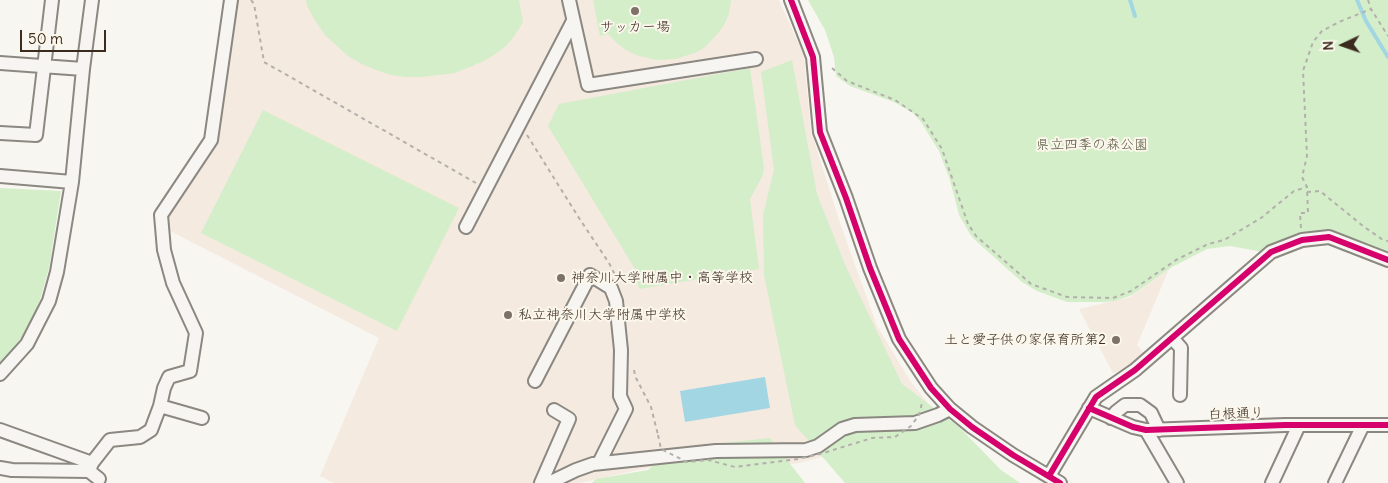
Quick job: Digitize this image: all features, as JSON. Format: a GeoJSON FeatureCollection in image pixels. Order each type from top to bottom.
{"type":"FeatureCollection","features":[{"type":"Feature","properties":{"kind":"street"},"geometry":{"type":"LineString","coordinates":[[0,133],[36,135],[52,0]]}},
{"type":"Feature","properties":{"kind":"street"},"geometry":{"type":"LineString","coordinates":[[0,374],[27,344],[39,324],[49,301],[57,272],[72,182],[92,0]]}},
{"type":"Feature","properties":{"kind":"street"},"geometry":{"type":"LineString","coordinates":[[94,471],[110,440],[140,436],[150,430],[169,377],[190,371],[196,333],[173,283],[164,250],[162,215],[211,140],[231,0]]}},
{"type":"Feature","properties":{"kind":"street"},"geometry":{"type":"LineString","coordinates":[[569,0],[588,85],[756,59]]}},
{"type":"Feature","properties":{"kind":"street"},"geometry":{"type":"LineString","coordinates":[[791,0],[813,57],[820,132],[846,198],[870,268],[899,339],[931,388],[950,409],[1013,456],[1060,483]]}},
{"type":"Feature","properties":{"kind":"street"},"geometry":{"type":"LineString","coordinates":[[466,227],[573,21]]}},
{"type":"Feature","properties":{"kind":"street"},"geometry":{"type":"LineString","coordinates":[[0,63],[83,69]]}},
{"type":"Feature","properties":{"kind":"street"},"geometry":{"type":"LineString","coordinates":[[0,176],[72,182]]}},
{"type":"Feature","properties":{"kind":"street"},"geometry":{"type":"LineString","coordinates":[[1049,476],[1096,397],[1135,370],[1271,252],[1302,240],[1329,238],[1388,260]]}},
{"type":"Feature","properties":{"kind":"street"},"geometry":{"type":"LineString","coordinates":[[535,381],[590,275],[611,288],[616,301],[621,350],[620,396],[626,409],[599,463]]}},
{"type":"Feature","properties":{"kind":"street"},"geometry":{"type":"LineString","coordinates":[[1172,338],[1181,348],[1180,395]]}},
{"type":"Feature","properties":{"kind":"street"},"geometry":{"type":"LineString","coordinates":[[1112,418],[1125,405],[1140,405],[1151,413],[1159,430]]}},
{"type":"Feature","properties":{"kind":"street"},"geometry":{"type":"LineString","coordinates":[[160,406],[202,418]]}},
{"type":"Feature","properties":{"kind":"street","name":"白根通り"},"geometry":{"type":"LineString","coordinates":[[1089,408],[1133,427],[1146,430],[1299,425],[1388,425]]}},
{"type":"Feature","properties":{"kind":"street"},"geometry":{"type":"LineString","coordinates":[[549,483],[576,470],[599,463],[716,452],[806,450],[818,446],[842,429],[855,425],[915,423],[950,409]]}},
{"type":"Feature","properties":{"kind":"street"},"geometry":{"type":"LineString","coordinates":[[541,483],[569,419],[554,410]]}},
{"type":"Feature","properties":{"kind":"street"},"geometry":{"type":"LineString","coordinates":[[1272,483],[1299,425]]}},
{"type":"Feature","properties":{"kind":"street"},"geometry":{"type":"LineString","coordinates":[[1335,483],[1363,425]]}},
{"type":"Feature","properties":{"kind":"street"},"geometry":{"type":"LineString","coordinates":[[0,430],[94,471]]}},
{"type":"Feature","properties":{"kind":"street"},"geometry":{"type":"LineString","coordinates":[[1146,430],[1178,483]]}},
{"type":"Feature","properties":{"kind":"street"},"geometry":{"type":"LineString","coordinates":[[0,468],[12,470],[94,471]]}},
{"type":"Feature","properties":{"kind":"path"},"geometry":{"type":"LineString","coordinates":[[250,0],[254,4],[264,62],[486,189]]}},
{"type":"Feature","properties":{"kind":"path"},"geometry":{"type":"LineString","coordinates":[[1368,0],[1371,10],[1388,36]]}},
{"type":"Feature","properties":{"kind":"path"},"geometry":{"type":"LineString","coordinates":[[1302,240],[1300,213],[1308,213],[1307,187],[1302,177],[1307,156],[1303,71],[1313,42],[1322,31],[1339,22],[1371,10]]}},
{"type":"Feature","properties":{"kind":"path"},"geometry":{"type":"LineString","coordinates":[[832,68],[847,81],[895,100],[923,119],[942,149],[968,224],[976,236],[1031,284],[1067,297],[1113,298],[1131,291],[1176,260],[1208,244],[1224,240],[1261,218],[1294,191],[1307,187]]}},
{"type":"Feature","properties":{"kind":"path"},"geometry":{"type":"LineString","coordinates":[[1307,192],[1320,191],[1363,226],[1383,240],[1388,241]]}},
{"type":"Feature","properties":{"kind":"path"},"geometry":{"type":"LineString","coordinates":[[658,435],[661,449],[687,462],[708,460],[735,467],[798,459],[872,438],[895,437],[911,426],[919,415],[922,402]]}},
{"type":"Feature","properties":{"kind":"shaded area","name":"神奈川大学附属中・高等学校"},"geometry":{"type":"Polygon","coordinates":[[[237,0],[779,0],[804,56],[811,131],[841,226],[877,326],[911,382],[950,430],[799,463],[735,470],[705,465],[647,468],[580,483],[334,483],[320,476],[379,338],[170,231],[167,217],[217,140],[237,0]]]}},
{"type":"Feature","properties":{"kind":"shaded area"},"geometry":{"type":"Polygon","coordinates":[[[1169,269],[1137,345],[1146,356],[1113,373],[1079,309],[1130,297],[1169,269]]]}},
{"type":"Feature","properties":{"kind":"green space"},"geometry":{"type":"Polygon","coordinates":[[[306,0],[519,0],[523,22],[506,46],[482,62],[455,73],[406,77],[376,70],[348,56],[325,35],[307,6],[306,0]]]}},
{"type":"Feature","properties":{"kind":"green space"},"geometry":{"type":"Polygon","coordinates":[[[593,0],[731,0],[729,14],[724,25],[705,47],[697,52],[676,59],[656,60],[636,55],[626,50],[608,34],[600,36],[593,0]]]}},
{"type":"Feature","properties":{"kind":"green space","name":"県立四季の森公園"},"geometry":{"type":"Polygon","coordinates":[[[808,0],[1388,0],[1388,254],[1331,233],[1270,245],[1263,252],[1230,246],[1207,249],[1172,267],[1132,295],[1115,301],[1067,302],[1037,291],[1022,282],[970,234],[959,215],[950,180],[939,151],[921,122],[913,113],[894,102],[850,86],[836,76],[834,57],[825,30],[808,0]]]}},
{"type":"Feature","properties":{"kind":"green space"},"geometry":{"type":"Polygon","coordinates":[[[792,60],[817,194],[846,267],[902,384],[959,427],[1001,470],[1020,483],[845,483],[795,425],[764,275],[763,215],[774,170],[761,72],[792,60]]]}},
{"type":"Feature","properties":{"kind":"green space"},"geometry":{"type":"Polygon","coordinates":[[[750,68],[764,168],[762,177],[750,199],[759,269],[639,289],[635,269],[548,126],[559,104],[750,68]]]}},
{"type":"Feature","properties":{"kind":"green space"},"geometry":{"type":"Polygon","coordinates":[[[263,110],[459,208],[397,331],[201,233],[263,110]]]}},
{"type":"Feature","properties":{"kind":"green space"},"geometry":{"type":"Polygon","coordinates":[[[0,188],[61,191],[49,268],[40,300],[28,329],[0,362],[0,188]]]}},
{"type":"Feature","properties":{"kind":"green space"},"geometry":{"type":"Polygon","coordinates":[[[770,438],[805,483],[592,483],[596,479],[648,470],[675,448],[770,438]]]}},
{"type":"Feature","properties":{"kind":"water"},"geometry":{"type":"Polygon","coordinates":[[[765,377],[770,408],[685,422],[680,391],[765,377]]]}},
{"type":"Feature","properties":{"kind":"waterway"},"geometry":{"type":"LineString","coordinates":[[1130,0],[1135,16]]}},
{"type":"Feature","properties":{"kind":"waterway"},"geometry":{"type":"LineString","coordinates":[[1357,0],[1366,21],[1388,57]]}},
{"type":"Feature","properties":{"kind":"cycle path"},"geometry":{"type":"LineString","coordinates":[[791,0],[813,57],[820,132],[846,198],[870,268],[899,339],[931,388],[950,409],[972,427],[1013,455],[1060,483]]}},
{"type":"Feature","properties":{"kind":"cycle path"},"geometry":{"type":"LineString","coordinates":[[1049,476],[1096,397],[1135,370],[1271,252],[1302,240],[1329,237],[1388,260]]}},
{"type":"Feature","properties":{"kind":"cycle path"},"geometry":{"type":"LineString","coordinates":[[1089,408],[1133,427],[1146,430],[1285,425],[1388,425]]}},
{"type":"Feature","properties":{"kind":"place","name":"サッカー場"},"geometry":{"type":"Point","coordinates":[635,11]}},
{"type":"Feature","properties":{"kind":"place","name":"神奈川大学附属中・高等学校"},"geometry":{"type":"Point","coordinates":[561,278]}},
{"type":"Feature","properties":{"kind":"place","name":"私立神奈川大学附属中学校"},"geometry":{"type":"Point","coordinates":[508,315]}},
{"type":"Feature","properties":{"kind":"place","name":"土と愛子供の家保育所第2"},"geometry":{"type":"Point","coordinates":[1116,340]}}]}
